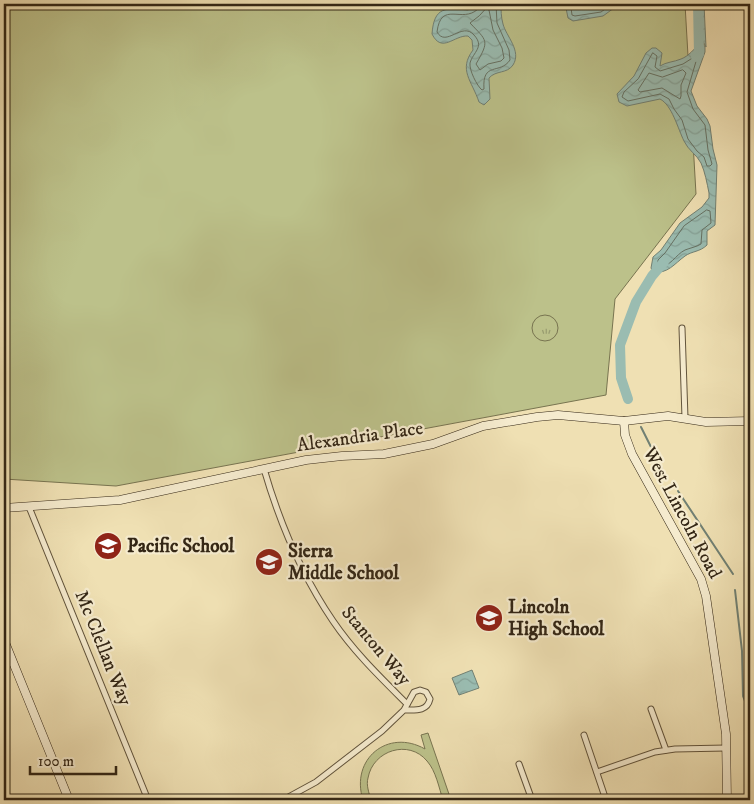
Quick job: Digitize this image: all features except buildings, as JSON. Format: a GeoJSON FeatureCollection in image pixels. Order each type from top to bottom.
{"type":"FeatureCollection","features":[{"type":"Feature","properties":{"kind":"street"},"geometry":{"type":"LineString","coordinates":[[682,328],[685,418]]}},
{"type":"Feature","properties":{"kind":"street","name":"Alexandria Place"},"geometry":{"type":"LineString","coordinates":[[4,508],[120,500],[321,457],[384,454],[433,444],[483,426],[538,417],[558,415],[624,421],[668,416],[706,422],[750,420]]}},
{"type":"Feature","properties":{"kind":"street","name":"West Lincoln Road"},"geometry":{"type":"LineString","coordinates":[[624,421],[625,435],[632,454],[703,585],[712,630],[726,748],[727,800]]}},
{"type":"Feature","properties":{"kind":"street","name":"Stanton Way"},"geometry":{"type":"LineString","coordinates":[[264,469],[287,538],[312,587],[333,621],[352,646],[407,704]]}},
{"type":"Feature","properties":{"kind":"street","name":"Mc Clellan Way"},"geometry":{"type":"LineString","coordinates":[[29,507],[148,800]]}},
{"type":"Feature","properties":{"kind":"street"},"geometry":{"type":"LineString","coordinates":[[4,640],[69,800]]}},
{"type":"Feature","properties":{"kind":"street"},"geometry":{"type":"LineString","coordinates":[[283,800],[316,782],[382,731],[404,710],[414,692],[420,690],[426,692],[430,699],[428,704],[422,709],[404,710]]}},
{"type":"Feature","properties":{"kind":"street"},"geometry":{"type":"LineString","coordinates":[[651,709],[666,750]]}},
{"type":"Feature","properties":{"kind":"street"},"geometry":{"type":"LineString","coordinates":[[584,735],[606,800]]}},
{"type":"Feature","properties":{"kind":"street"},"geometry":{"type":"LineString","coordinates":[[597,772],[655,752],[726,748]]}},
{"type":"Feature","properties":{"kind":"street"},"geometry":{"type":"LineString","coordinates":[[519,764],[532,800]]}},
{"type":"Feature","properties":{"kind":"green space"},"geometry":{"type":"Polygon","coordinates":[[[4,4],[685,4],[696,194],[615,299],[606,395],[116,486],[4,479],[4,4]]]}},
{"type":"Feature","properties":{"kind":"green space"},"geometry":{"type":"Polygon","coordinates":[[[545,315],[554,319],[558,328],[554,337],[545,341],[536,337],[532,328],[536,319],[545,315]]]}},
{"type":"Feature","properties":{"kind":"green space"},"geometry":{"type":"Polygon","coordinates":[[[428,733],[451,800],[443,800],[435,775],[427,761],[420,754],[402,749],[393,751],[377,760],[371,768],[367,781],[371,800],[363,800],[360,785],[362,772],[367,760],[375,751],[386,745],[398,742],[411,743],[425,749],[421,735],[428,733]]]}},
{"type":"Feature","properties":{"kind":"water"},"geometry":{"type":"Polygon","coordinates":[[[476,4],[501,4],[503,24],[516,54],[511,68],[489,78],[490,99],[484,105],[479,102],[466,70],[473,50],[472,40],[468,36],[463,36],[440,43],[432,34],[435,18],[442,11],[447,9],[468,10],[476,4]]]}},
{"type":"Feature","properties":{"kind":"water"},"geometry":{"type":"Polygon","coordinates":[[[557,4],[613,4],[614,8],[603,16],[573,21],[568,18],[566,8],[557,4]]]}},
{"type":"Feature","properties":{"kind":"water"},"geometry":{"type":"Polygon","coordinates":[[[695,4],[704,4],[706,47],[696,28],[695,4]]]}},
{"type":"Feature","properties":{"kind":"water"},"geometry":{"type":"Polygon","coordinates":[[[700,43],[703,43],[705,52],[691,91],[697,106],[710,126],[717,165],[715,225],[707,231],[707,245],[688,254],[667,270],[653,272],[651,268],[653,257],[661,250],[680,223],[702,207],[709,198],[709,193],[701,163],[686,144],[668,106],[660,99],[627,106],[619,102],[617,94],[634,76],[646,53],[652,48],[656,48],[662,53],[660,66],[684,58],[700,43]]]}},
{"type":"Feature","properties":{"kind":"water"},"geometry":{"type":"Polygon","coordinates":[[[472,670],[479,688],[459,695],[452,678],[472,670]]]}},
{"type":"Feature","properties":{"kind":"waterway"},"geometry":{"type":"LineString","coordinates":[[696,57],[699,54],[698,4]]}},
{"type":"Feature","properties":{"kind":"waterway"},"geometry":{"type":"LineString","coordinates":[[628,399],[621,378],[620,345],[636,302],[652,276],[664,262]]}},
{"type":"Feature","properties":{"kind":"waterway"},"geometry":{"type":"LineString","coordinates":[[641,427],[665,475]]}},
{"type":"Feature","properties":{"kind":"waterway"},"geometry":{"type":"LineString","coordinates":[[678,491],[733,574]]}},
{"type":"Feature","properties":{"kind":"waterway"},"geometry":{"type":"LineString","coordinates":[[735,590],[742,651],[743,696],[750,713]]}},
{"type":"Feature","properties":{"kind":"place","name":"Pacific School"},"geometry":{"type":"Point","coordinates":[108,546]}},
{"type":"Feature","properties":{"kind":"place","name":"Sierra Middle School"},"geometry":{"type":"Point","coordinates":[269,562]}},
{"type":"Feature","properties":{"kind":"place","name":"Lincoln High School"},"geometry":{"type":"Point","coordinates":[489,618]}}]}
